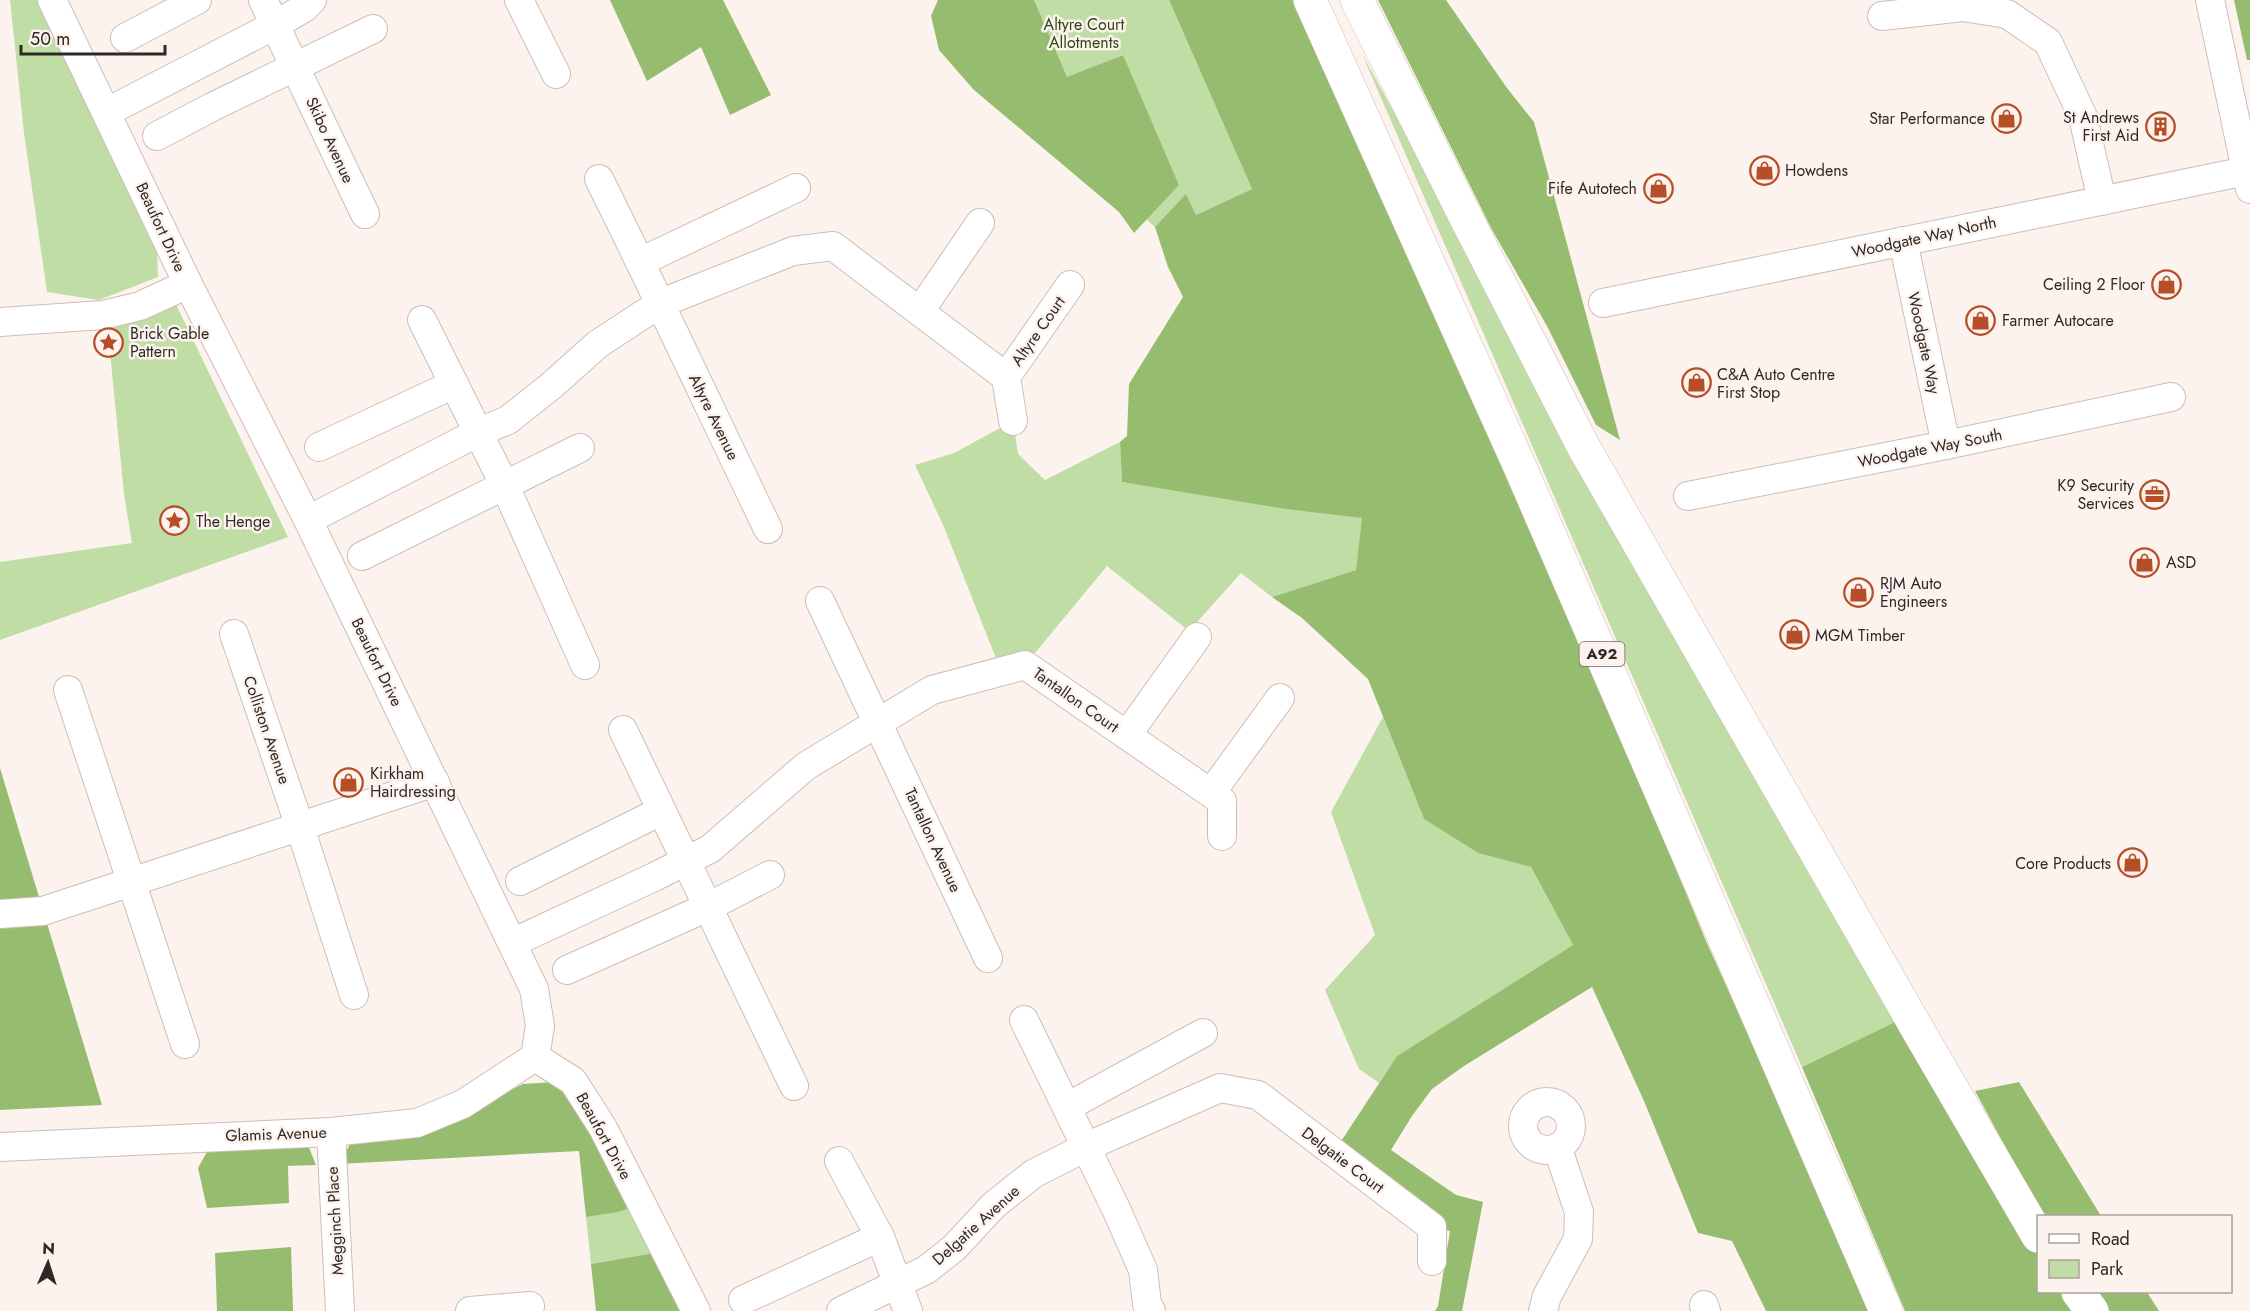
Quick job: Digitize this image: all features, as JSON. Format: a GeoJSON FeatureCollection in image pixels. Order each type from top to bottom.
{"type":"FeatureCollection","features":[{"type":"Feature","properties":{"kind":"highway","name":"A92"},"geometry":{"type":"LineString","coordinates":[[1310,0],[1521,467],[1886,1311]]}},
{"type":"Feature","properties":{"kind":"highway"},"geometry":{"type":"LineString","coordinates":[[1357,0],[1583,446],[2037,1234]]}},
{"type":"Feature","properties":{"kind":"highway"},"geometry":{"type":"LineString","coordinates":[[2079,1293],[2092,1311]]}},
{"type":"Feature","properties":{"kind":"street","name":"Beaufort Drive"},"geometry":{"type":"LineString","coordinates":[[52,0],[188,284],[308,520],[534,989],[540,1026],[535,1057],[573,1081],[603,1128],[696,1311]]}},
{"type":"Feature","properties":{"kind":"street"},"geometry":{"type":"LineString","coordinates":[[125,38],[197,0]]}},
{"type":"Feature","properties":{"kind":"street"},"geometry":{"type":"LineString","coordinates":[[107,112],[269,12],[303,8],[312,0]]}},
{"type":"Feature","properties":{"kind":"street"},"geometry":{"type":"LineString","coordinates":[[519,0],[556,74]]}},
{"type":"Feature","properties":{"kind":"street"},"geometry":{"type":"LineString","coordinates":[[2210,0],[2248,180]]}},
{"type":"Feature","properties":{"kind":"street"},"geometry":{"type":"LineString","coordinates":[[1882,16],[1963,7],[2007,14],[2048,42],[2083,117],[2102,201]]}},
{"type":"Feature","properties":{"kind":"street","name":"Skibo Avenue"},"geometry":{"type":"LineString","coordinates":[[269,12],[365,213]]}},
{"type":"Feature","properties":{"kind":"street"},"geometry":{"type":"LineString","coordinates":[[157,136],[372,29]]}},
{"type":"Feature","properties":{"kind":"street","name":"Altyre Avenue"},"geometry":{"type":"LineString","coordinates":[[599,179],[768,530]]}},
{"type":"Feature","properties":{"kind":"street","name":"Woodgate Way North"},"geometry":{"type":"LineString","coordinates":[[1603,303],[2102,201],[2248,180]]}},
{"type":"Feature","properties":{"kind":"street"},"geometry":{"type":"LineString","coordinates":[[640,262],[796,188]]}},
{"type":"Feature","properties":{"kind":"street"},"geometry":{"type":"LineString","coordinates":[[920,311],[980,223]]}},
{"type":"Feature","properties":{"kind":"street","name":"Woodgate Way"},"geometry":{"type":"LineString","coordinates":[[1903,241],[1946,445]]}},
{"type":"Feature","properties":{"kind":"street","name":"Altyre Court"},"geometry":{"type":"LineString","coordinates":[[659,304],[793,251],[833,246],[1006,377],[1013,421]]}},
{"type":"Feature","properties":{"kind":"street"},"geometry":{"type":"LineString","coordinates":[[0,322],[103,315],[140,306],[188,284]]}},
{"type":"Feature","properties":{"kind":"street","name":"Altyre Court"},"geometry":{"type":"LineString","coordinates":[[1006,377],[1070,285]]}},
{"type":"Feature","properties":{"kind":"street"},"geometry":{"type":"LineString","coordinates":[[308,520],[477,433],[508,420],[598,344],[659,304]]}},
{"type":"Feature","properties":{"kind":"street"},"geometry":{"type":"LineString","coordinates":[[422,320],[505,486],[585,664]]}},
{"type":"Feature","properties":{"kind":"street"},"geometry":{"type":"LineString","coordinates":[[319,447],[454,384]]}},
{"type":"Feature","properties":{"kind":"street","name":"Woodgate Way South"},"geometry":{"type":"LineString","coordinates":[[1688,496],[1946,445],[2171,397]]}},
{"type":"Feature","properties":{"kind":"street"},"geometry":{"type":"LineString","coordinates":[[362,556],[580,448]]}},
{"type":"Feature","properties":{"kind":"street","name":"Tantallon Avenue"},"geometry":{"type":"LineString","coordinates":[[820,601],[988,958]]}},
{"type":"Feature","properties":{"kind":"street","name":"Colliston Avenue"},"geometry":{"type":"LineString","coordinates":[[234,634],[354,995]]}},
{"type":"Feature","properties":{"kind":"street","name":"Tantallon Court"},"geometry":{"type":"LineString","coordinates":[[1127,735],[1197,637]]}},
{"type":"Feature","properties":{"kind":"street","name":"Tantallon Court"},"geometry":{"type":"LineString","coordinates":[[878,723],[932,690],[1025,665],[1211,793]]}},
{"type":"Feature","properties":{"kind":"street"},"geometry":{"type":"LineString","coordinates":[[68,690],[185,1044]]}},
{"type":"Feature","properties":{"kind":"street"},"geometry":{"type":"LineString","coordinates":[[1222,836],[1222,801],[1211,793],[1280,698]]}},
{"type":"Feature","properties":{"kind":"street"},"geometry":{"type":"LineString","coordinates":[[512,943],[710,849],[806,766],[878,723]]}},
{"type":"Feature","properties":{"kind":"street"},"geometry":{"type":"LineString","coordinates":[[623,730],[661,811],[710,906],[794,1086]]}},
{"type":"Feature","properties":{"kind":"street"},"geometry":{"type":"LineString","coordinates":[[0,914],[43,911],[435,782]]}},
{"type":"Feature","properties":{"kind":"street"},"geometry":{"type":"LineString","coordinates":[[520,881],[661,811]]}},
{"type":"Feature","properties":{"kind":"street"},"geometry":{"type":"LineString","coordinates":[[567,970],[710,906],[770,875]]}},
{"type":"Feature","properties":{"kind":"street"},"geometry":{"type":"LineString","coordinates":[[1024,1020],[1118,1211],[1143,1270],[1147,1304],[1151,1311]]}},
{"type":"Feature","properties":{"kind":"street"},"geometry":{"type":"LineString","coordinates":[[1067,1107],[1203,1033]]}},
{"type":"Feature","properties":{"kind":"street","name":"Glamis Avenue"},"geometry":{"type":"LineString","coordinates":[[0,1147],[331,1132],[417,1123],[463,1104],[535,1057]]}},
{"type":"Feature","properties":{"kind":"street","name":"Delgatie Avenue"},"geometry":{"type":"LineString","coordinates":[[841,1311],[926,1270],[954,1248],[994,1205],[1033,1174],[1086,1147],[1220,1088]]}},
{"type":"Feature","properties":{"kind":"street","name":"Delgatie Court"},"geometry":{"type":"LineString","coordinates":[[1220,1088],[1258,1095],[1432,1227],[1431,1261]]}},
{"type":"Feature","properties":{"kind":"street","name":"Megginch Place"},"geometry":{"type":"LineString","coordinates":[[331,1132],[340,1311]]}},
{"type":"Feature","properties":{"kind":"street"},"geometry":{"type":"LineString","coordinates":[[1543,1311],[1547,1296],[1578,1239],[1579,1212],[1558,1149]]}},
{"type":"Feature","properties":{"kind":"street"},"geometry":{"type":"LineString","coordinates":[[839,1161],[880,1237],[908,1311]]}},
{"type":"Feature","properties":{"kind":"street"},"geometry":{"type":"LineString","coordinates":[[743,1300],[880,1237]]}},
{"type":"Feature","properties":{"kind":"street"},"geometry":{"type":"LineString","coordinates":[[470,1311],[530,1306]]}},
{"type":"Feature","properties":{"kind":"green space"},"geometry":{"type":"Polygon","coordinates":[[[10,0],[52,0],[170,245],[157,252],[158,277],[99,300],[47,292],[24,133],[10,0]]]}},
{"type":"Feature","properties":{"kind":"green space"},"geometry":{"type":"Polygon","coordinates":[[[610,0],[723,0],[771,95],[730,115],[701,47],[647,81],[610,0]]]}},
{"type":"Feature","properties":{"kind":"green space"},"geometry":{"type":"Polygon","coordinates":[[[938,0],[1034,0],[1067,77],[1123,55],[1179,185],[1134,233],[1119,212],[974,90],[939,50],[931,16],[938,0]]]}},
{"type":"Feature","properties":{"kind":"green space","name":"Altyre Court Allotments"},"geometry":{"type":"Polygon","coordinates":[[[1034,0],[1169,0],[1252,189],[1196,215],[1186,195],[1155,227],[1146,219],[1179,185],[1122,55],[1067,78],[1034,0]]]}},
{"type":"Feature","properties":{"kind":"green space"},"geometry":{"type":"Polygon","coordinates":[[[1169,0],[1298,0],[1603,694],[1706,941],[1873,1311],[1766,1311],[1732,1241],[1698,1233],[1644,1101],[1592,987],[1464,1066],[1432,1089],[1391,1150],[1456,1195],[1483,1202],[1462,1311],[1435,1311],[1438,1306],[1450,1231],[1432,1227],[1334,1152],[1397,1056],[1573,945],[1531,867],[1478,853],[1424,819],[1368,679],[1302,618],[1272,597],[1356,570],[1362,518],[1286,509],[1122,482],[1120,442],[1127,436],[1129,384],[1183,297],[1168,267],[1155,227],[1186,194],[1196,215],[1252,189],[1169,0]]]}},
{"type":"Feature","properties":{"kind":"green space"},"geometry":{"type":"Polygon","coordinates":[[[1378,0],[1446,0],[1507,88],[1534,122],[1620,440],[1596,425],[1547,326],[1491,228],[1378,0]]]}},
{"type":"Feature","properties":{"kind":"green space"},"geometry":{"type":"Polygon","coordinates":[[[2234,0],[2250,0],[2250,60],[2247,60],[2234,0]]]}},
{"type":"Feature","properties":{"kind":"green space"},"geometry":{"type":"Polygon","coordinates":[[[1362,54],[1895,1022],[1802,1067],[1362,54]]]}},
{"type":"Feature","properties":{"kind":"green space"},"geometry":{"type":"Polygon","coordinates":[[[170,292],[288,537],[0,640],[0,562],[132,543],[124,494],[109,342],[120,312],[170,292]]]}},
{"type":"Feature","properties":{"kind":"green space"},"geometry":{"type":"Polygon","coordinates":[[[1013,421],[1018,454],[1045,480],[1120,442],[1122,482],[1363,518],[1356,570],[1272,597],[1241,573],[1189,631],[1107,566],[1025,665],[1001,671],[944,527],[915,465],[954,453],[1013,421]]]}},
{"type":"Feature","properties":{"kind":"green space"},"geometry":{"type":"Polygon","coordinates":[[[1383,717],[1424,819],[1478,853],[1531,867],[1573,945],[1397,1056],[1379,1083],[1359,1069],[1325,990],[1375,935],[1331,812],[1383,717]]]}},
{"type":"Feature","properties":{"kind":"green space"},"geometry":{"type":"Polygon","coordinates":[[[0,768],[102,1105],[0,1110],[0,768]]]}},
{"type":"Feature","properties":{"kind":"green space"},"geometry":{"type":"Polygon","coordinates":[[[1895,1022],[2037,1252],[2037,1293],[2063,1293],[2074,1311],[1905,1311],[1802,1067],[1895,1022]]]}},
{"type":"Feature","properties":{"kind":"green space"},"geometry":{"type":"Polygon","coordinates":[[[554,1082],[572,1094],[632,1207],[619,1212],[586,1217],[579,1151],[339,1164],[353,1139],[451,1120],[523,1084],[554,1082]]]}},
{"type":"Feature","properties":{"kind":"green space"},"geometry":{"type":"Polygon","coordinates":[[[2019,1082],[2100,1215],[2042,1215],[1975,1091],[2019,1082]]]}},
{"type":"Feature","properties":{"kind":"green space"},"geometry":{"type":"Polygon","coordinates":[[[308,1145],[316,1165],[288,1166],[289,1203],[207,1208],[198,1168],[208,1150],[308,1145]]]}},
{"type":"Feature","properties":{"kind":"green space"},"geometry":{"type":"Polygon","coordinates":[[[632,1207],[654,1253],[591,1264],[586,1217],[619,1212],[632,1207]]]}},
{"type":"Feature","properties":{"kind":"green space"},"geometry":{"type":"Polygon","coordinates":[[[291,1247],[293,1311],[217,1311],[215,1253],[291,1247]]]}},
{"type":"Feature","properties":{"kind":"green space"},"geometry":{"type":"Polygon","coordinates":[[[654,1253],[683,1311],[596,1311],[591,1264],[654,1253]]]}},
{"type":"Feature","properties":{"kind":"green space"},"geometry":{"type":"Polygon","coordinates":[[[2097,1293],[2148,1293],[2159,1311],[2110,1311],[2097,1293]]]}},
{"type":"Feature","properties":{"kind":"place","name":"Star Performance"},"geometry":{"type":"Point","coordinates":[2006,118]}},
{"type":"Feature","properties":{"kind":"place","name":"St Andrews First Aid"},"geometry":{"type":"Point","coordinates":[2160,126]}},
{"type":"Feature","properties":{"kind":"place","name":"Howdens"},"geometry":{"type":"Point","coordinates":[1764,170]}},
{"type":"Feature","properties":{"kind":"place","name":"Fife Autotech"},"geometry":{"type":"Point","coordinates":[1658,188]}},
{"type":"Feature","properties":{"kind":"place","name":"Ceiling 2 Floor"},"geometry":{"type":"Point","coordinates":[2166,284]}},
{"type":"Feature","properties":{"kind":"place","name":"Farmer Autocare"},"geometry":{"type":"Point","coordinates":[1981,320]}},
{"type":"Feature","properties":{"kind":"place","name":"Brick Gable Pattern"},"geometry":{"type":"Point","coordinates":[109,342]}},
{"type":"Feature","properties":{"kind":"place","name":"C&A Auto Centre First Stop"},"geometry":{"type":"Point","coordinates":[1696,383]}},
{"type":"Feature","properties":{"kind":"place","name":"K9 Security Services"},"geometry":{"type":"Point","coordinates":[2155,494]}},
{"type":"Feature","properties":{"kind":"place","name":"The Henge"},"geometry":{"type":"Point","coordinates":[175,521]}},
{"type":"Feature","properties":{"kind":"place","name":"ASD"},"geometry":{"type":"Point","coordinates":[2145,562]}},
{"type":"Feature","properties":{"kind":"place","name":"RJM Auto Engineers"},"geometry":{"type":"Point","coordinates":[1859,592]}},
{"type":"Feature","properties":{"kind":"place","name":"MGM Timber"},"geometry":{"type":"Point","coordinates":[1794,635]}},
{"type":"Feature","properties":{"kind":"place","name":"Kirkham Hairdressing"},"geometry":{"type":"Point","coordinates":[349,782]}},
{"type":"Feature","properties":{"kind":"place","name":"Core Products"},"geometry":{"type":"Point","coordinates":[2132,863]}}]}
